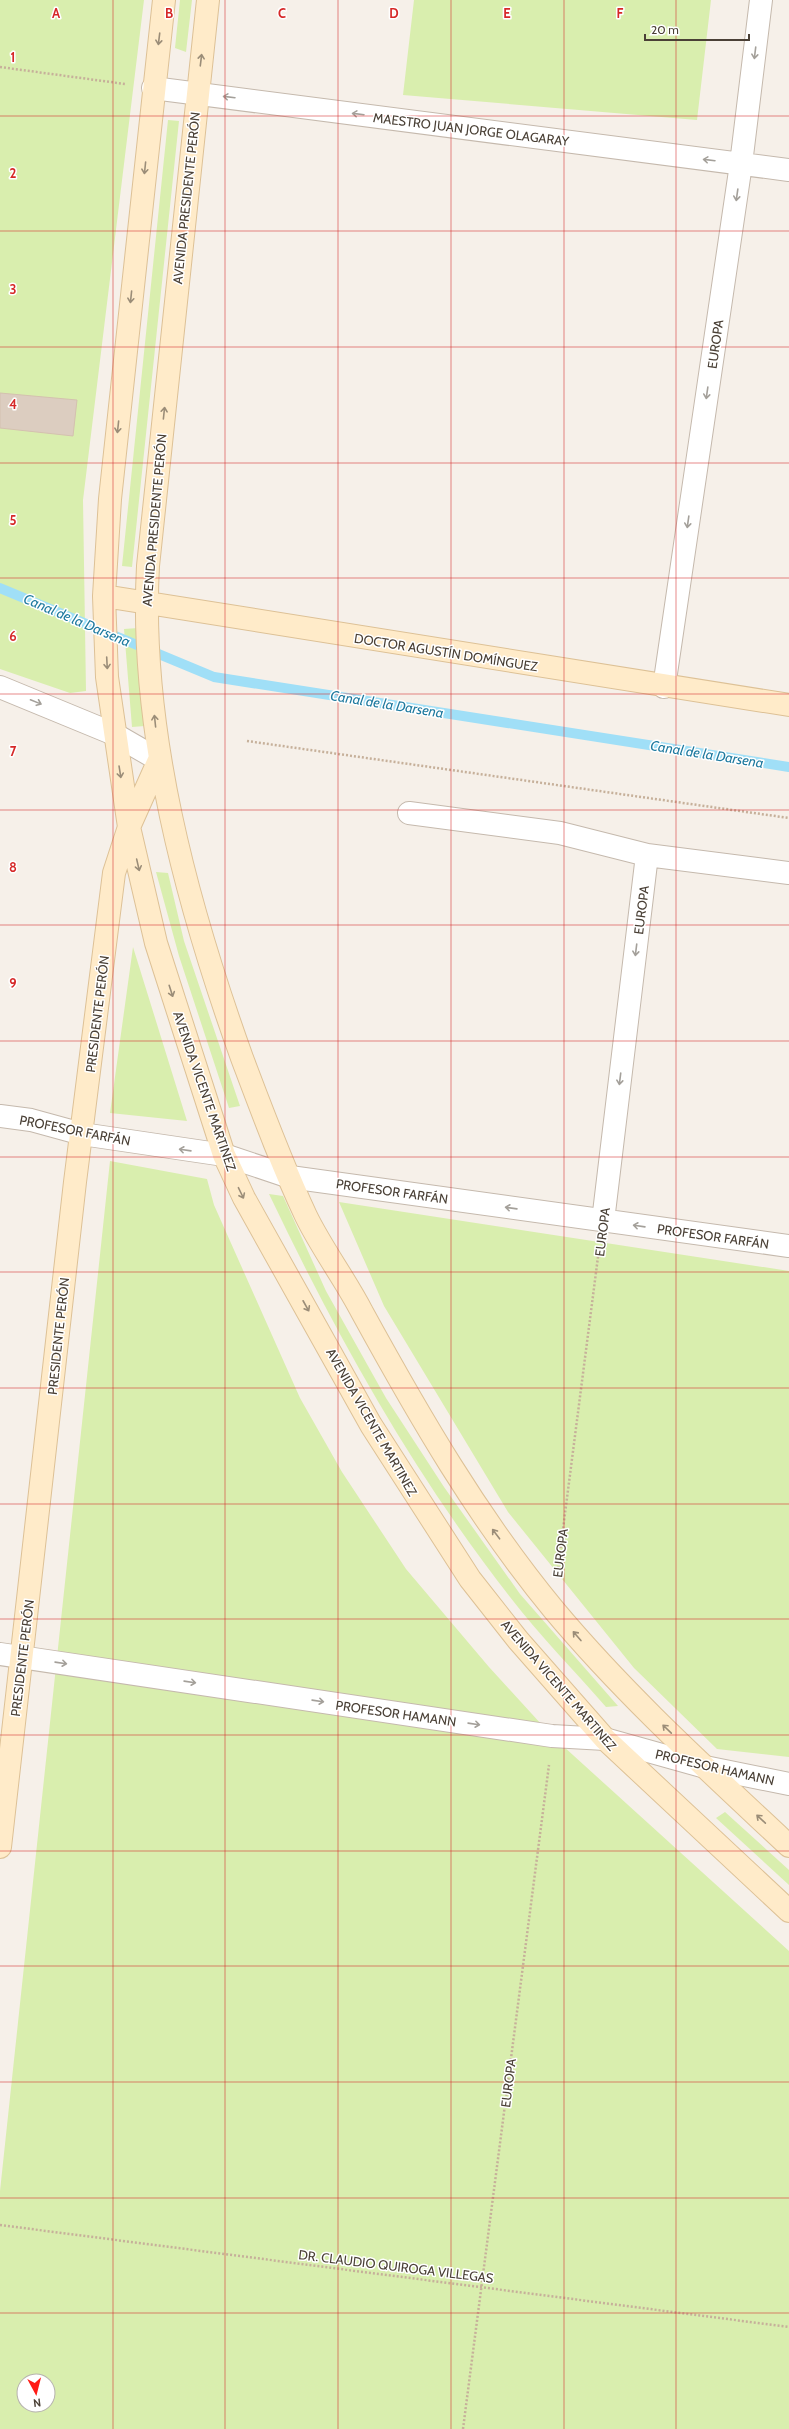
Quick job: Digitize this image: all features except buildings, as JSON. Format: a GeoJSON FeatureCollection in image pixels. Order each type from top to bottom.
{"type":"FeatureCollection","features":[{"type":"Feature","properties":{"kind":"main road"},"geometry":{"type":"LineString","coordinates":[[129,827],[114,734],[107,677],[104,596],[110,499],[153,88],[164,0]]}},
{"type":"Feature","properties":{"kind":"main road","name":"AVENIDA PRESIDENTE PERÓN"},"geometry":{"type":"LineString","coordinates":[[129,827],[159,760],[146,605],[148,566],[208,0]]}},
{"type":"Feature","properties":{"kind":"main road","name":"DOCTOR AGUSTÍN DOMÍNGUEZ"},"geometry":{"type":"LineString","coordinates":[[104,596],[146,605],[664,687],[789,705]]}},
{"type":"Feature","properties":{"kind":"main road"},"geometry":{"type":"LineString","coordinates":[[159,760],[185,876],[213,977],[261,1110],[307,1218],[348,1286],[416,1410],[484,1518],[553,1608],[605,1669],[705,1767],[789,1846]]}},
{"type":"Feature","properties":{"kind":"main road","name":"PRESIDENTE PERÓN"},"geometry":{"type":"LineString","coordinates":[[0,1847],[82,1134],[114,873],[129,827]]}},
{"type":"Feature","properties":{"kind":"main road","name":"AVENIDA VICENTE MARTINEZ"},"geometry":{"type":"LineString","coordinates":[[129,827],[156,943],[224,1155],[244,1198],[370,1425],[470,1579],[518,1640],[605,1739],[789,1911]]}},
{"type":"Feature","properties":{"kind":"street","name":"EUROPA"},"geometry":{"type":"LineString","coordinates":[[664,687],[741,164],[761,0]]}},
{"type":"Feature","properties":{"kind":"street","name":"MAESTRO JUAN JORGE OLAGARAY"},"geometry":{"type":"LineString","coordinates":[[153,88],[789,170]]}},
{"type":"Feature","properties":{"kind":"street"},"geometry":{"type":"LineString","coordinates":[[0,687],[114,734],[159,760]]}},
{"type":"Feature","properties":{"kind":"street"},"geometry":{"type":"LineString","coordinates":[[409,813],[560,833],[647,855],[789,873]]}},
{"type":"Feature","properties":{"kind":"street","name":"EUROPA"},"geometry":{"type":"LineString","coordinates":[[603,1221],[647,855]]}},
{"type":"Feature","properties":{"kind":"street","name":"PROFESOR FARFÁN"},"geometry":{"type":"LineString","coordinates":[[0,1116],[30,1120],[82,1134],[224,1155],[290,1177],[789,1246]]}},
{"type":"Feature","properties":{"kind":"street","name":"PROFESOR HAMANN"},"geometry":{"type":"LineString","coordinates":[[0,1654],[552,1736],[605,1739],[705,1767],[789,1784]]}},
{"type":"Feature","properties":{"kind":"path"},"geometry":{"type":"LineString","coordinates":[[0,67],[153,88]]}},
{"type":"Feature","properties":{"kind":"path"},"geometry":{"type":"LineString","coordinates":[[247,741],[789,818]]}},
{"type":"Feature","properties":{"kind":"path","name":"EUROPA"},"geometry":{"type":"LineString","coordinates":[[553,1608],[603,1221]]}},
{"type":"Feature","properties":{"kind":"path","name":"EUROPA"},"geometry":{"type":"LineString","coordinates":[[463,2429],[552,1736]]}},
{"type":"Feature","properties":{"kind":"path","name":"DR. CLAUDIO QUIROGA VILLEGAS"},"geometry":{"type":"LineString","coordinates":[[0,2225],[789,2327]]}},
{"type":"Feature","properties":{"kind":"green space"},"geometry":{"type":"Polygon","coordinates":[[[0,0],[144,0],[83,500],[86,691],[70,693],[0,669],[0,0]]]}},
{"type":"Feature","properties":{"kind":"green space"},"geometry":{"type":"Polygon","coordinates":[[[180,0],[192,0],[186,52],[175,48],[180,0]]]}},
{"type":"Feature","properties":{"kind":"green space"},"geometry":{"type":"Polygon","coordinates":[[[414,0],[711,0],[697,120],[403,95],[414,0]]]}},
{"type":"Feature","properties":{"kind":"green space"},"geometry":{"type":"Polygon","coordinates":[[[168,120],[179,121],[132,567],[122,566],[168,120]]]}},
{"type":"Feature","properties":{"kind":"green space"},"geometry":{"type":"Polygon","coordinates":[[[138,628],[145,726],[132,727],[124,629],[138,628]]]}},
{"type":"Feature","properties":{"kind":"green space"},"geometry":{"type":"Polygon","coordinates":[[[156,872],[168,873],[184,941],[240,1106],[229,1108],[179,956],[156,872]]]}},
{"type":"Feature","properties":{"kind":"green space"},"geometry":{"type":"Polygon","coordinates":[[[133,947],[187,1121],[110,1113],[133,947]]]}},
{"type":"Feature","properties":{"kind":"green space"},"geometry":{"type":"Polygon","coordinates":[[[110,1161],[207,1179],[214,1205],[300,1398],[342,1472],[406,1569],[489,1667],[552,1736],[789,1951],[789,2429],[0,2429],[0,2191],[110,1161]]]}},
{"type":"Feature","properties":{"kind":"green space"},"geometry":{"type":"Polygon","coordinates":[[[269,1194],[283,1196],[326,1291],[386,1398],[444,1487],[520,1594],[618,1706],[606,1707],[533,1625],[510,1597],[441,1502],[378,1402],[349,1351],[321,1299],[269,1194]]]}},
{"type":"Feature","properties":{"kind":"green space"},"geometry":{"type":"Polygon","coordinates":[[[339,1202],[789,1271],[789,1757],[717,1749],[634,1668],[508,1512],[384,1306],[339,1202]]]}},
{"type":"Feature","properties":{"kind":"green space"},"geometry":{"type":"Polygon","coordinates":[[[725,1812],[789,1870],[789,1885],[716,1818],[725,1812]]]}},
{"type":"Feature","properties":{"kind":"waterway","name":"Canal de la Darsena"},"geometry":{"type":"LineString","coordinates":[[0,588],[214,677],[789,767]]}}]}
